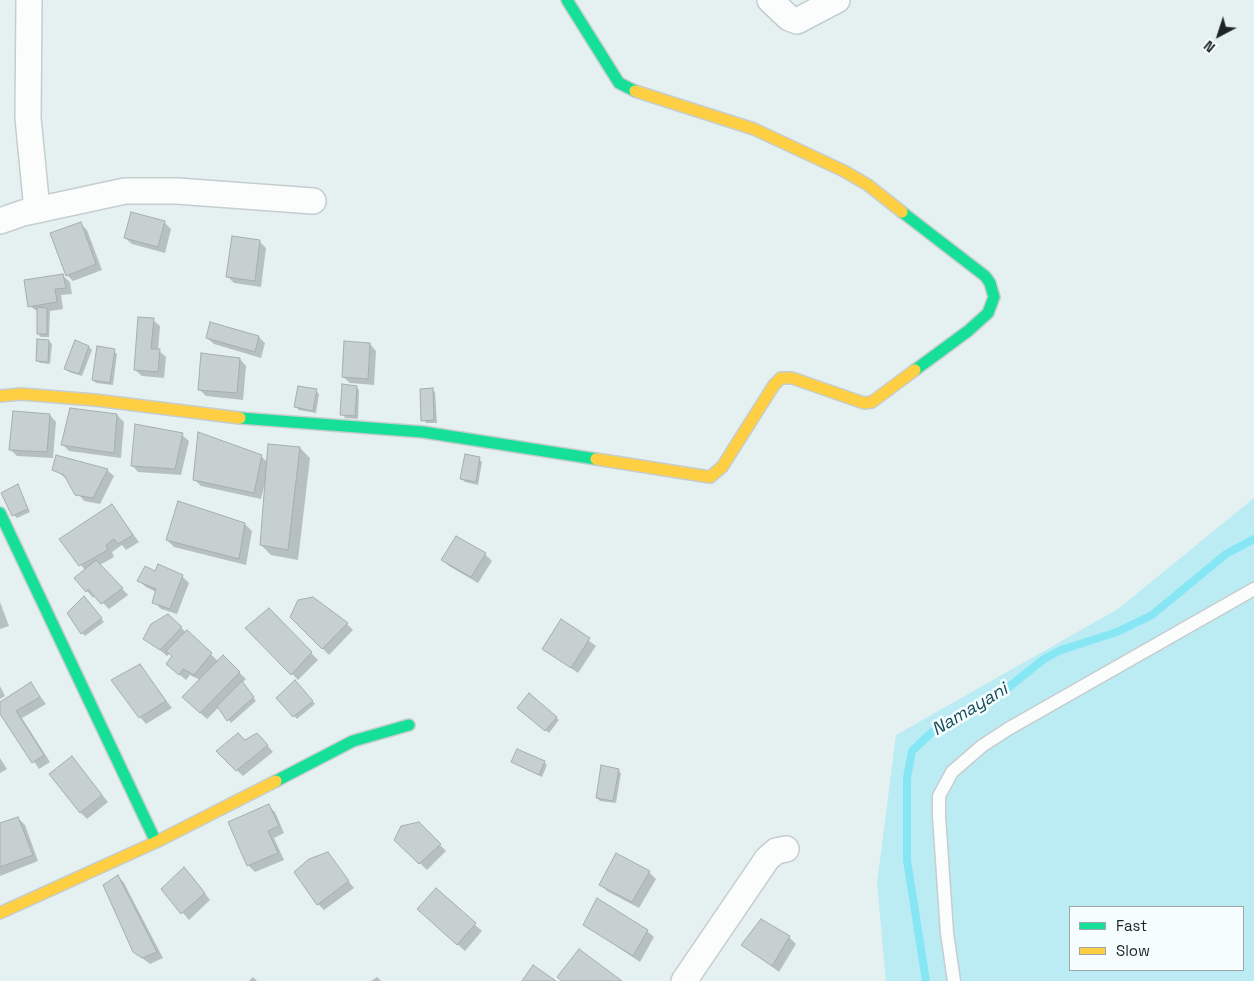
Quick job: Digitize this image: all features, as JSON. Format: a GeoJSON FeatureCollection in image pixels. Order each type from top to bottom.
{"type":"FeatureCollection","features":[{"type":"Feature","properties":{"kind":"street"},"geometry":{"type":"LineString","coordinates":[[28,0],[28,118],[37,210]]}},
{"type":"Feature","properties":{"kind":"street"},"geometry":{"type":"LineString","coordinates":[[0,396],[21,394],[95,400],[269,421],[423,432],[710,477],[722,467],[774,385],[781,378],[792,378],[864,403],[872,402],[968,331],[988,313],[994,296],[990,283],[985,276],[868,185],[844,171],[754,130],[628,89],[619,83],[567,0]]}},
{"type":"Feature","properties":{"kind":"street"},"geometry":{"type":"LineString","coordinates":[[770,0],[795,21],[837,0]]}},
{"type":"Feature","properties":{"kind":"street"},"geometry":{"type":"LineString","coordinates":[[0,221],[37,210],[125,191],[177,191],[313,201]]}},
{"type":"Feature","properties":{"kind":"street"},"geometry":{"type":"LineString","coordinates":[[0,513],[156,842]]}},
{"type":"Feature","properties":{"kind":"street"},"geometry":{"type":"LineString","coordinates":[[0,913],[156,842],[353,741],[409,725]]}},
{"type":"Feature","properties":{"kind":"street"},"geometry":{"type":"LineString","coordinates":[[684,981],[767,859],[776,851],[786,849]]}},
{"type":"Feature","properties":{"kind":"lane"},"geometry":{"type":"LineString","coordinates":[[954,981],[947,933],[939,816],[939,796],[952,772],[982,746],[1008,728],[1254,589]]}},
{"type":"Feature","properties":{"kind":"shaded area"},"geometry":{"type":"Polygon","coordinates":[[[1254,498],[1254,981],[886,981],[877,883],[896,735],[1118,609],[1254,498]]]}},
{"type":"Feature","properties":{"kind":"building"},"geometry":{"type":"Polygon","coordinates":[[[131,212],[165,221],[158,247],[124,238],[131,212]]]}},
{"type":"Feature","properties":{"kind":"building"},"geometry":{"type":"Polygon","coordinates":[[[81,222],[96,264],[66,276],[50,233],[81,222]]]}},
{"type":"Feature","properties":{"kind":"building"},"geometry":{"type":"Polygon","coordinates":[[[232,236],[260,240],[255,281],[226,277],[232,236]]]}},
{"type":"Feature","properties":{"kind":"building"},"geometry":{"type":"Polygon","coordinates":[[[63,274],[66,288],[55,289],[57,302],[28,307],[24,280],[63,274]]]}},
{"type":"Feature","properties":{"kind":"building"},"geometry":{"type":"Polygon","coordinates":[[[37,307],[47,308],[47,334],[37,334],[37,307]]]}},
{"type":"Feature","properties":{"kind":"building"},"geometry":{"type":"Polygon","coordinates":[[[138,317],[154,318],[151,349],[160,349],[158,372],[134,370],[138,317]]]}},
{"type":"Feature","properties":{"kind":"building"},"geometry":{"type":"Polygon","coordinates":[[[210,322],[259,336],[255,352],[206,338],[210,322]]]}},
{"type":"Feature","properties":{"kind":"building"},"geometry":{"type":"Polygon","coordinates":[[[37,339],[49,340],[48,362],[36,361],[37,339]]]}},
{"type":"Feature","properties":{"kind":"building"},"geometry":{"type":"Polygon","coordinates":[[[75,340],[89,346],[79,374],[64,369],[75,340]]]}},
{"type":"Feature","properties":{"kind":"building"},"geometry":{"type":"Polygon","coordinates":[[[344,341],[370,343],[368,379],[342,377],[344,341]]]}},
{"type":"Feature","properties":{"kind":"building"},"geometry":{"type":"Polygon","coordinates":[[[97,346],[115,349],[110,383],[92,380],[97,346]]]}},
{"type":"Feature","properties":{"kind":"building"},"geometry":{"type":"Polygon","coordinates":[[[201,353],[240,358],[237,393],[198,390],[201,353]]]}},
{"type":"Feature","properties":{"kind":"building"},"geometry":{"type":"Polygon","coordinates":[[[342,384],[357,386],[355,416],[340,415],[342,384]]]}},
{"type":"Feature","properties":{"kind":"building"},"geometry":{"type":"Polygon","coordinates":[[[298,386],[317,389],[313,411],[294,407],[298,386]]]}},
{"type":"Feature","properties":{"kind":"building"},"geometry":{"type":"Polygon","coordinates":[[[433,388],[434,420],[421,421],[420,389],[433,388]]]}},
{"type":"Feature","properties":{"kind":"building"},"geometry":{"type":"Polygon","coordinates":[[[70,408],[117,414],[114,453],[61,445],[70,408]]]}},
{"type":"Feature","properties":{"kind":"building"},"geometry":{"type":"Polygon","coordinates":[[[13,411],[50,414],[47,452],[9,450],[13,411]]]}},
{"type":"Feature","properties":{"kind":"building"},"geometry":{"type":"Polygon","coordinates":[[[135,424],[183,433],[175,469],[131,466],[135,424]]]}},
{"type":"Feature","properties":{"kind":"building"},"geometry":{"type":"Polygon","coordinates":[[[198,432],[262,455],[254,493],[193,480],[198,432]]]}},
{"type":"Feature","properties":{"kind":"building"},"geometry":{"type":"Polygon","coordinates":[[[268,444],[300,447],[288,550],[260,545],[268,444]]]}},
{"type":"Feature","properties":{"kind":"building"},"geometry":{"type":"Polygon","coordinates":[[[465,454],[480,457],[476,482],[460,479],[465,454]]]}},
{"type":"Feature","properties":{"kind":"building"},"geometry":{"type":"Polygon","coordinates":[[[56,455],[108,469],[93,498],[75,495],[64,475],[52,470],[56,455]]]}},
{"type":"Feature","properties":{"kind":"building"},"geometry":{"type":"Polygon","coordinates":[[[18,484],[28,509],[12,516],[1,493],[18,484]]]}},
{"type":"Feature","properties":{"kind":"building"},"geometry":{"type":"Polygon","coordinates":[[[178,501],[245,523],[239,559],[166,540],[178,501]]]}},
{"type":"Feature","properties":{"kind":"building"},"geometry":{"type":"Polygon","coordinates":[[[112,504],[133,535],[118,544],[114,539],[106,545],[108,550],[79,566],[59,539],[112,504]]]}},
{"type":"Feature","properties":{"kind":"building"},"geometry":{"type":"Polygon","coordinates":[[[456,536],[486,553],[471,577],[441,560],[456,536]]]}},
{"type":"Feature","properties":{"kind":"building"},"geometry":{"type":"Polygon","coordinates":[[[96,560],[123,588],[101,604],[88,589],[86,592],[74,578],[96,560]]]}},
{"type":"Feature","properties":{"kind":"building"},"geometry":{"type":"Polygon","coordinates":[[[158,564],[183,575],[170,609],[152,603],[156,589],[137,581],[145,566],[155,571],[158,564]]]}},
{"type":"Feature","properties":{"kind":"building"},"geometry":{"type":"Polygon","coordinates":[[[84,596],[102,618],[81,634],[67,613],[84,596]]]}},
{"type":"Feature","properties":{"kind":"building"},"geometry":{"type":"Polygon","coordinates":[[[313,597],[348,623],[322,649],[290,617],[298,600],[313,597]]]}},
{"type":"Feature","properties":{"kind":"building"},"geometry":{"type":"Polygon","coordinates":[[[269,608],[312,652],[291,675],[245,628],[269,608]]]}},
{"type":"Feature","properties":{"kind":"building"},"geometry":{"type":"Polygon","coordinates":[[[168,614],[182,627],[160,650],[143,639],[151,624],[168,614]]]}},
{"type":"Feature","properties":{"kind":"building"},"geometry":{"type":"Polygon","coordinates":[[[561,619],[590,638],[571,668],[542,649],[561,619]]]}},
{"type":"Feature","properties":{"kind":"building"},"geometry":{"type":"Polygon","coordinates":[[[187,630],[212,653],[194,675],[183,669],[179,675],[166,664],[172,656],[166,651],[187,630]]]}},
{"type":"Feature","properties":{"kind":"building"},"geometry":{"type":"Polygon","coordinates":[[[223,655],[240,672],[200,713],[182,697],[223,655]]]}},
{"type":"Feature","properties":{"kind":"building"},"geometry":{"type":"Polygon","coordinates":[[[140,664],[166,701],[139,718],[111,680],[140,664]]]}},
{"type":"Feature","properties":{"kind":"building"},"geometry":{"type":"Polygon","coordinates":[[[295,680],[313,701],[293,717],[276,698],[295,680]]]}},
{"type":"Feature","properties":{"kind":"building"},"geometry":{"type":"Polygon","coordinates":[[[242,681],[254,697],[227,721],[217,706],[242,681]]]}},
{"type":"Feature","properties":{"kind":"building"},"geometry":{"type":"Polygon","coordinates":[[[31,682],[40,697],[16,711],[44,755],[32,763],[0,714],[0,702],[31,682]]]}},
{"type":"Feature","properties":{"kind":"building"},"geometry":{"type":"Polygon","coordinates":[[[529,693],[557,717],[545,731],[517,708],[529,693]]]}},
{"type":"Feature","properties":{"kind":"building"},"geometry":{"type":"Polygon","coordinates":[[[238,733],[245,740],[257,733],[268,745],[236,771],[216,751],[238,733]]]}},
{"type":"Feature","properties":{"kind":"building"},"geometry":{"type":"Polygon","coordinates":[[[517,749],[545,761],[539,775],[511,762],[517,749]]]}},
{"type":"Feature","properties":{"kind":"building"},"geometry":{"type":"Polygon","coordinates":[[[72,756],[102,795],[80,813],[49,774],[72,756]]]}},
{"type":"Feature","properties":{"kind":"building"},"geometry":{"type":"Polygon","coordinates":[[[601,765],[619,769],[613,801],[596,798],[601,765]]]}},
{"type":"Feature","properties":{"kind":"building"},"geometry":{"type":"Polygon","coordinates":[[[269,804],[279,826],[268,831],[278,853],[247,866],[228,822],[269,804]]]}},
{"type":"Feature","properties":{"kind":"building"},"geometry":{"type":"Polygon","coordinates":[[[18,817],[33,855],[0,867],[0,823],[18,817]]]}},
{"type":"Feature","properties":{"kind":"building"},"geometry":{"type":"Polygon","coordinates":[[[419,822],[441,844],[419,864],[394,840],[401,826],[419,822]]]}},
{"type":"Feature","properties":{"kind":"building"},"geometry":{"type":"Polygon","coordinates":[[[328,852],[349,881],[317,905],[294,872],[309,859],[328,852]]]}},
{"type":"Feature","properties":{"kind":"building"},"geometry":{"type":"Polygon","coordinates":[[[616,853],[650,871],[632,902],[599,885],[616,853]]]}},
{"type":"Feature","properties":{"kind":"building"},"geometry":{"type":"Polygon","coordinates":[[[184,867],[205,893],[181,914],[161,889],[184,867]]]}},
{"type":"Feature","properties":{"kind":"building"},"geometry":{"type":"Polygon","coordinates":[[[118,875],[157,952],[142,958],[133,952],[103,885],[118,875]]]}},
{"type":"Feature","properties":{"kind":"building"},"geometry":{"type":"Polygon","coordinates":[[[436,888],[476,923],[457,945],[417,909],[436,888]]]}},
{"type":"Feature","properties":{"kind":"building"},"geometry":{"type":"Polygon","coordinates":[[[597,898],[648,930],[633,956],[583,925],[597,898]]]}},
{"type":"Feature","properties":{"kind":"building"},"geometry":{"type":"Polygon","coordinates":[[[761,919],[790,936],[772,966],[741,945],[761,919]]]}},
{"type":"Feature","properties":{"kind":"building"},"geometry":{"type":"Polygon","coordinates":[[[579,949],[622,981],[562,981],[557,977],[579,949]]]}},
{"type":"Feature","properties":{"kind":"building"},"geometry":{"type":"Polygon","coordinates":[[[533,965],[556,981],[522,981],[533,965]]]}},
{"type":"Feature","properties":{"kind":"waterway","name":"Namayani"},"geometry":{"type":"LineString","coordinates":[[926,981],[907,860],[907,778],[912,751],[932,732],[1000,694],[1044,659],[1061,650],[1117,632],[1152,615],[1226,554],[1254,539]]}},
{"type":"Feature","properties":{"kind":"traffic: fast"},"geometry":{"type":"LineString","coordinates":[[567,0],[619,83],[635,91]]}},
{"type":"Feature","properties":{"kind":"traffic: fast"},"geometry":{"type":"LineString","coordinates":[[902,212],[985,276],[990,283],[994,297],[988,313],[968,331],[915,370]]}},
{"type":"Feature","properties":{"kind":"traffic: fast"},"geometry":{"type":"LineString","coordinates":[[240,418],[423,432],[596,459]]}},
{"type":"Feature","properties":{"kind":"traffic: fast"},"geometry":{"type":"LineString","coordinates":[[0,513],[156,842]]}},
{"type":"Feature","properties":{"kind":"traffic: fast"},"geometry":{"type":"LineString","coordinates":[[276,781],[353,741],[409,725]]}},
{"type":"Feature","properties":{"kind":"traffic: slow"},"geometry":{"type":"LineString","coordinates":[[635,91],[754,129],[844,171],[868,185],[902,212]]}},
{"type":"Feature","properties":{"kind":"traffic: slow"},"geometry":{"type":"LineString","coordinates":[[596,459],[710,477],[722,467],[774,385],[781,378],[792,378],[864,403],[872,402],[915,370]]}},
{"type":"Feature","properties":{"kind":"traffic: slow"},"geometry":{"type":"LineString","coordinates":[[0,396],[21,394],[95,400],[240,418]]}},
{"type":"Feature","properties":{"kind":"traffic: slow"},"geometry":{"type":"LineString","coordinates":[[0,913],[156,842],[276,781]]}}]}
